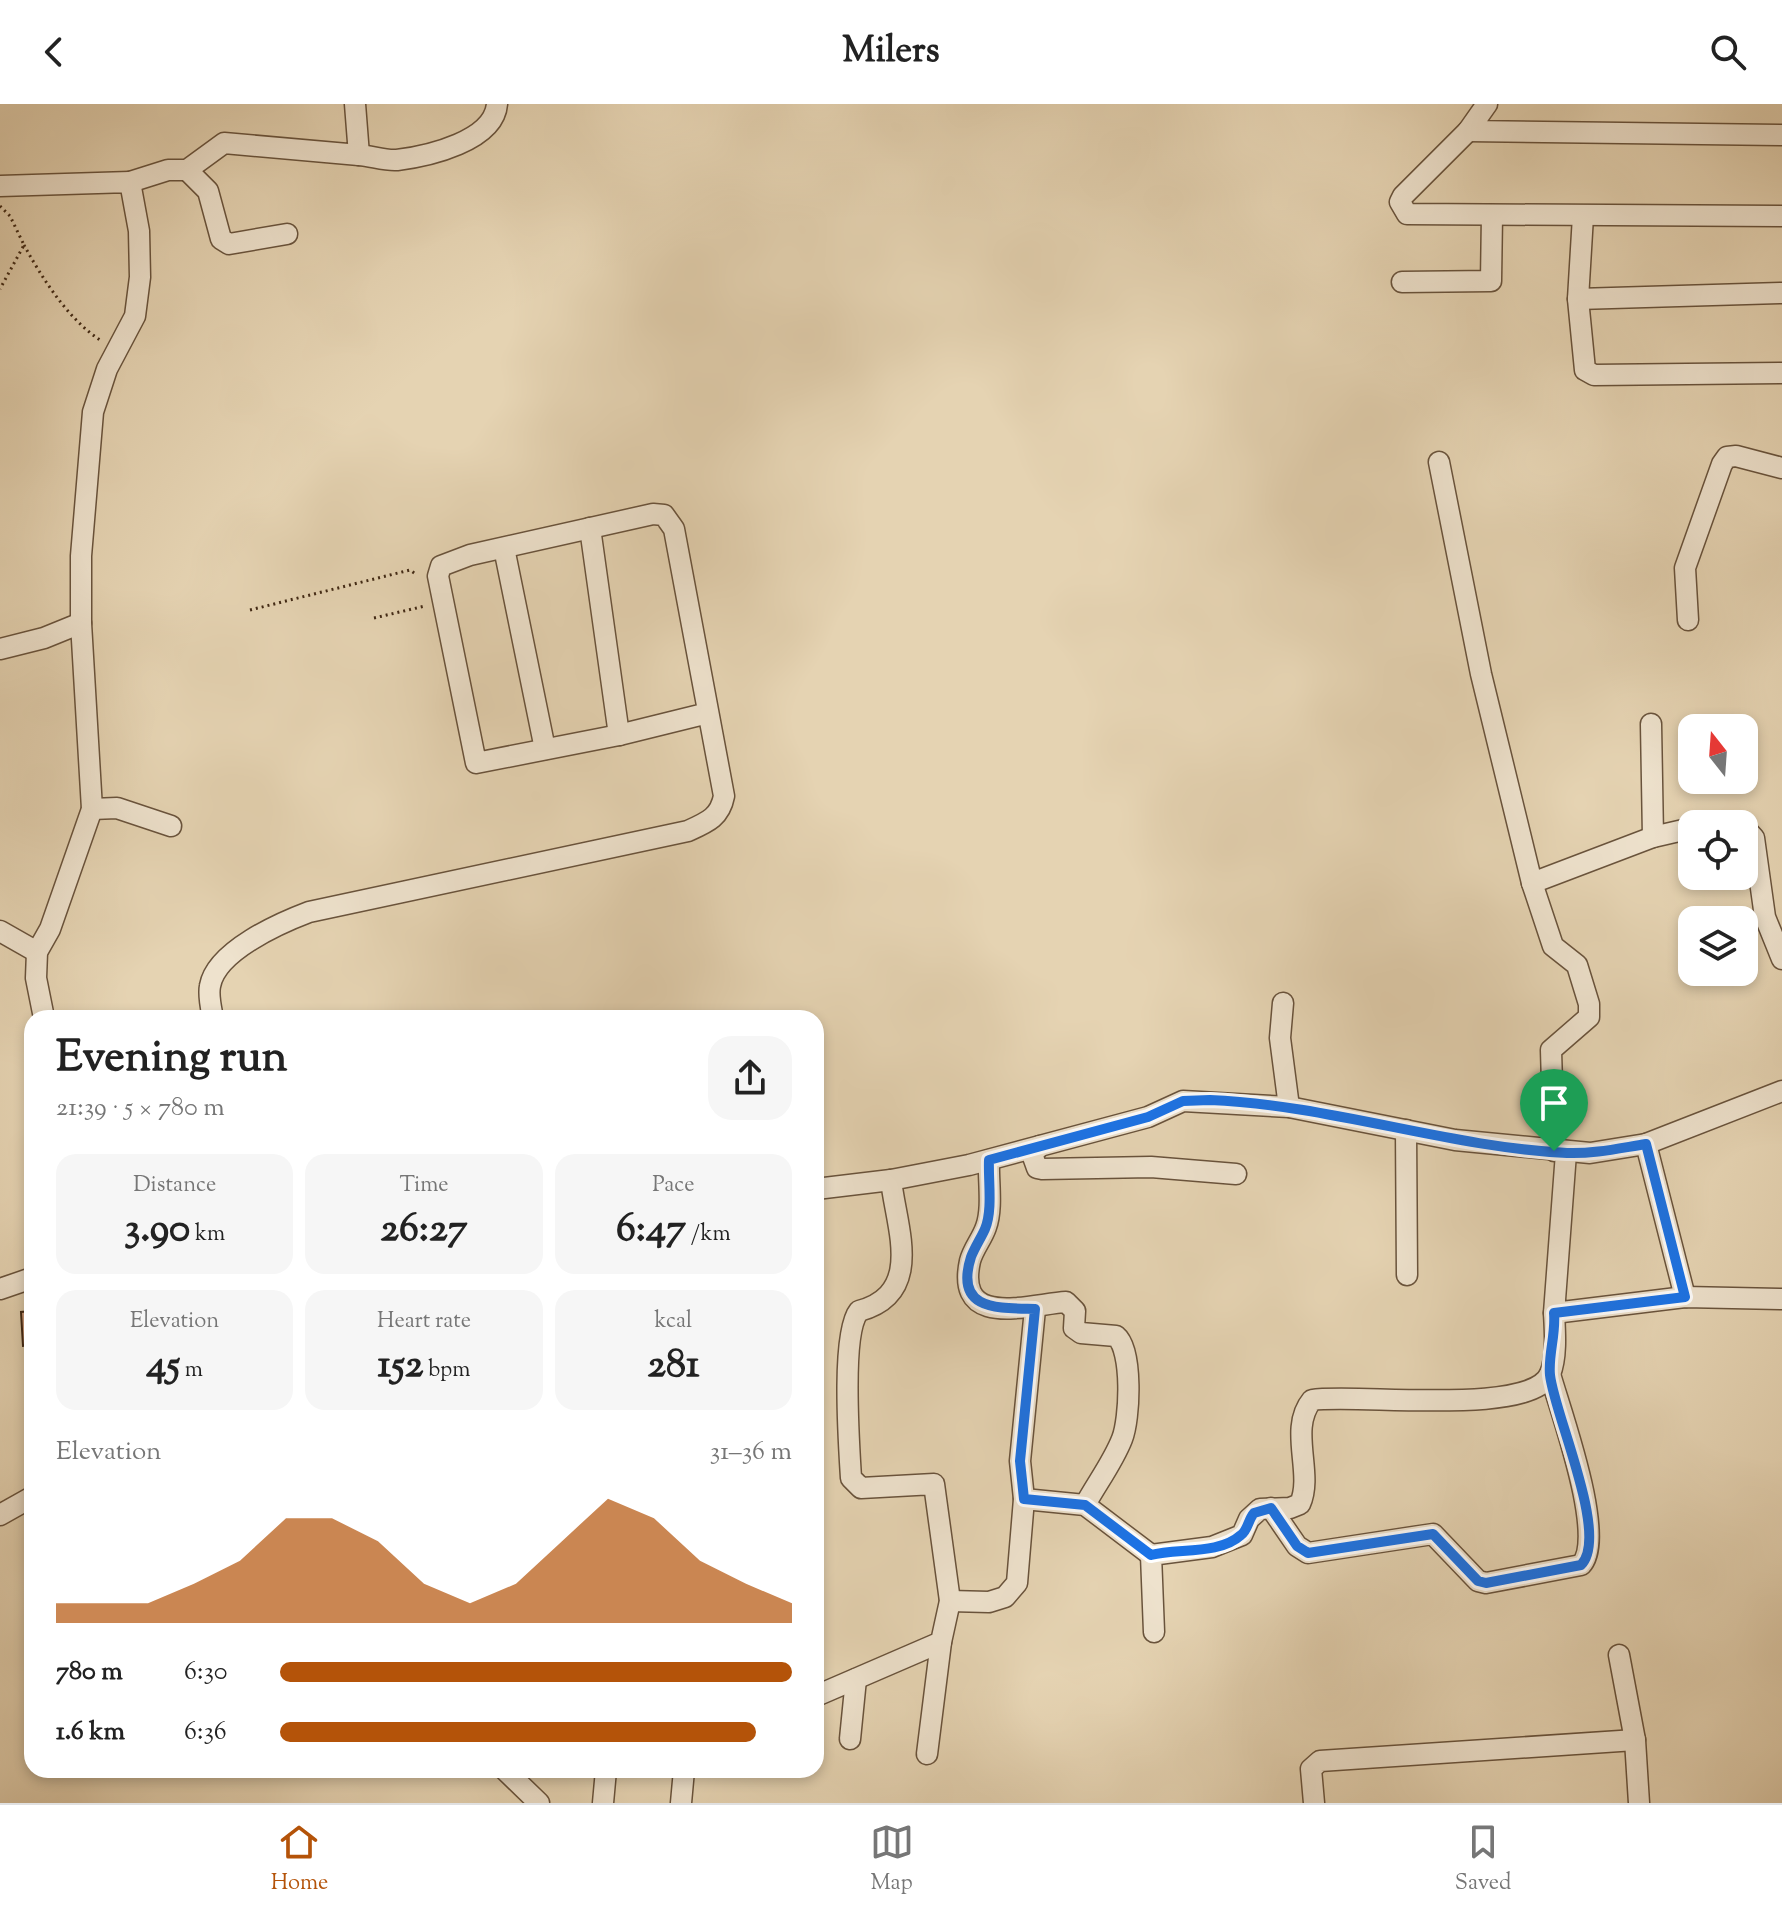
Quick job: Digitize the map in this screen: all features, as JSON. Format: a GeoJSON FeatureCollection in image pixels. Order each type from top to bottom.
{"type":"FeatureCollection","features":[{"type":"Feature","properties":{"kind":"street"},"geometry":{"type":"LineString","coordinates":[[355,104],[359,155]]}},
{"type":"Feature","properties":{"kind":"street"},"geometry":{"type":"LineString","coordinates":[[0,186],[130,182],[168,170],[187,170],[224,143],[394,160],[464,141],[489,126],[496,116],[497,104]]}},
{"type":"Feature","properties":{"kind":"street"},"geometry":{"type":"LineString","coordinates":[[1487,104],[1468,131],[1400,202],[1407,214],[1782,216]]}},
{"type":"Feature","properties":{"kind":"street"},"geometry":{"type":"LineString","coordinates":[[1468,131],[1782,135]]}},
{"type":"Feature","properties":{"kind":"street"},"geometry":{"type":"LineString","coordinates":[[187,170],[208,191],[221,239],[229,244],[287,234]]}},
{"type":"Feature","properties":{"kind":"street"},"geometry":{"type":"LineString","coordinates":[[42,1010],[36,978],[37,952],[50,929],[92,809],[81,623],[81,556],[93,412],[118,348],[135,316],[140,277],[139,231],[130,182]]}},
{"type":"Feature","properties":{"kind":"street"},"geometry":{"type":"LineString","coordinates":[[1402,282],[1491,281],[1492,215]]}},
{"type":"Feature","properties":{"kind":"street"},"geometry":{"type":"LineString","coordinates":[[1583,216],[1578,299],[1585,370],[1594,375],[1782,373]]}},
{"type":"Feature","properties":{"kind":"street"},"geometry":{"type":"LineString","coordinates":[[1578,299],[1782,293]]}},
{"type":"Feature","properties":{"kind":"street"},"geometry":{"type":"LineString","coordinates":[[1688,620],[1685,568],[1722,464],[1727,457],[1736,456],[1782,468]]}},
{"type":"Feature","properties":{"kind":"street"},"geometry":{"type":"LineString","coordinates":[[1271,1508],[1297,1546],[1308,1553],[1433,1534],[1478,1581],[1486,1583],[1581,1565],[1589,1553],[1583,1494],[1550,1374],[1556,1335],[1554,1313],[1560,1152],[1551,1050],[1584,1023],[1590,1012],[1577,965],[1553,946],[1532,883],[1481,674],[1439,462]]}},
{"type":"Feature","properties":{"kind":"street"},"geometry":{"type":"LineString","coordinates":[[212,1010],[210,987],[215,973],[274,925],[309,912],[688,831],[707,823],[721,811],[724,796],[708,713],[670,521],[664,515],[653,514],[470,555],[439,568],[476,763],[619,735],[708,713]]}},
{"type":"Feature","properties":{"kind":"street"},"geometry":{"type":"LineString","coordinates":[[590,528],[619,735]]}},
{"type":"Feature","properties":{"kind":"street"},"geometry":{"type":"LineString","coordinates":[[504,548],[545,749]]}},
{"type":"Feature","properties":{"kind":"street"},"geometry":{"type":"LineString","coordinates":[[0,649],[44,638],[81,623]]}},
{"type":"Feature","properties":{"kind":"street"},"geometry":{"type":"LineString","coordinates":[[1651,724],[1653,837]]}},
{"type":"Feature","properties":{"kind":"street"},"geometry":{"type":"LineString","coordinates":[[92,809],[117,808],[171,826]]}},
{"type":"Feature","properties":{"kind":"street"},"geometry":{"type":"LineString","coordinates":[[1532,883],[1653,837],[1678,831]]}},
{"type":"Feature","properties":{"kind":"street"},"geometry":{"type":"LineString","coordinates":[[1758,867],[1765,917],[1782,959]]}},
{"type":"Feature","properties":{"kind":"street"},"geometry":{"type":"LineString","coordinates":[[0,931],[37,952]]}},
{"type":"Feature","properties":{"kind":"street"},"geometry":{"type":"LineString","coordinates":[[1283,1003],[1280,1038],[1289,1107]]}},
{"type":"Feature","properties":{"kind":"street"},"geometry":{"type":"LineString","coordinates":[[824,1188],[891,1180],[989,1160],[1148,1117],[1183,1101],[1289,1107],[1492,1146],[1560,1152],[1646,1144],[1782,1091]]}},
{"type":"Feature","properties":{"kind":"street"},"geometry":{"type":"LineString","coordinates":[[1406,1130],[1407,1275]]}},
{"type":"Feature","properties":{"kind":"street"},"geometry":{"type":"LineString","coordinates":[[1646,1144],[1685,1297]]}},
{"type":"Feature","properties":{"kind":"street"},"geometry":{"type":"LineString","coordinates":[[1040,1146],[1032,1154],[1037,1168],[1042,1169],[1140,1166],[1236,1174]]}},
{"type":"Feature","properties":{"kind":"street"},"geometry":{"type":"LineString","coordinates":[[989,1160],[987,1219],[971,1258],[970,1292],[977,1302],[994,1308],[1035,1309],[1047,1303],[1066,1302],[1075,1311],[1074,1328],[1081,1333],[1116,1336],[1128,1355],[1126,1423],[1122,1439],[1085,1505]]}},
{"type":"Feature","properties":{"kind":"street"},"geometry":{"type":"LineString","coordinates":[[891,1180],[904,1254],[897,1276],[884,1299],[879,1305],[859,1311],[853,1324],[849,1357],[851,1478],[861,1488],[934,1484],[950,1601],[941,1642],[927,1754]]}},
{"type":"Feature","properties":{"kind":"street"},"geometry":{"type":"LineString","coordinates":[[0,1289],[24,1281]]}},
{"type":"Feature","properties":{"kind":"street"},"geometry":{"type":"LineString","coordinates":[[1554,1313],[1685,1297],[1782,1299]]}},
{"type":"Feature","properties":{"kind":"street"},"geometry":{"type":"LineString","coordinates":[[950,1601],[989,1602],[1005,1597],[1017,1583],[1024,1499],[1020,1461],[1035,1309]]}},
{"type":"Feature","properties":{"kind":"street"},"geometry":{"type":"LineString","coordinates":[[1024,1499],[1085,1505],[1151,1555],[1199,1549],[1235,1539],[1244,1532],[1254,1513],[1271,1508],[1290,1508],[1303,1499],[1302,1433],[1307,1407],[1312,1400],[1446,1399],[1509,1395],[1535,1389],[1550,1374]]}},
{"type":"Feature","properties":{"kind":"street"},"geometry":{"type":"LineString","coordinates":[[0,1515],[24,1502]]}},
{"type":"Feature","properties":{"kind":"street"},"geometry":{"type":"LineString","coordinates":[[1151,1555],[1154,1632]]}},
{"type":"Feature","properties":{"kind":"street"},"geometry":{"type":"LineString","coordinates":[[824,1693],[941,1642]]}},
{"type":"Feature","properties":{"kind":"street"},"geometry":{"type":"LineString","coordinates":[[1619,1655],[1635,1740],[1639,1803]]}},
{"type":"Feature","properties":{"kind":"street"},"geometry":{"type":"LineString","coordinates":[[850,1739],[856,1679]]}},
{"type":"Feature","properties":{"kind":"street"},"geometry":{"type":"LineString","coordinates":[[1314,1803],[1311,1769],[1320,1761],[1635,1740]]}},
{"type":"Feature","properties":{"kind":"street"},"geometry":{"type":"LineString","coordinates":[[513,1778],[539,1803]]}},
{"type":"Feature","properties":{"kind":"street"},"geometry":{"type":"LineString","coordinates":[[603,1803],[605,1778]]}},
{"type":"Feature","properties":{"kind":"street"},"geometry":{"type":"LineString","coordinates":[[681,1803],[683,1778]]}},
{"type":"Feature","properties":{"kind":"path"},"geometry":{"type":"LineString","coordinates":[[0,206],[10,216],[42,275],[81,324],[97,338],[118,348]]}},
{"type":"Feature","properties":{"kind":"path"},"geometry":{"type":"LineString","coordinates":[[0,289],[24,245]]}},
{"type":"Feature","properties":{"kind":"path"},"geometry":{"type":"LineString","coordinates":[[250,610],[410,570],[417,575],[420,585]]}},
{"type":"Feature","properties":{"kind":"path"},"geometry":{"type":"LineString","coordinates":[[374,618],[426,606],[423,595]]}},
{"type":"Feature","properties":{"kind":"building"},"geometry":{"type":"Polygon","coordinates":[[[21,1312],[24,1312],[23,1346],[21,1312]]]}},
{"type":"Feature","properties":{"kind":"route"},"geometry":{"type":"LineString","coordinates":[[1210,1100],[1289,1107],[1455,1140],[1554,1151],[1590,1153],[1646,1144],[1685,1297],[1554,1313],[1556,1335],[1550,1374],[1583,1494],[1589,1553],[1581,1565],[1486,1583],[1478,1581],[1433,1534],[1308,1553],[1297,1546],[1271,1508],[1254,1513],[1244,1532],[1235,1539],[1212,1547],[1151,1555],[1130,1540],[1121,1529],[1085,1505],[1029,1497],[1024,1499],[1020,1461],[1035,1309],[994,1308],[977,1302],[970,1292],[968,1276],[971,1258],[986,1228],[989,1160],[1112,1128],[1148,1117],[1183,1101],[1210,1100]]}}]}
